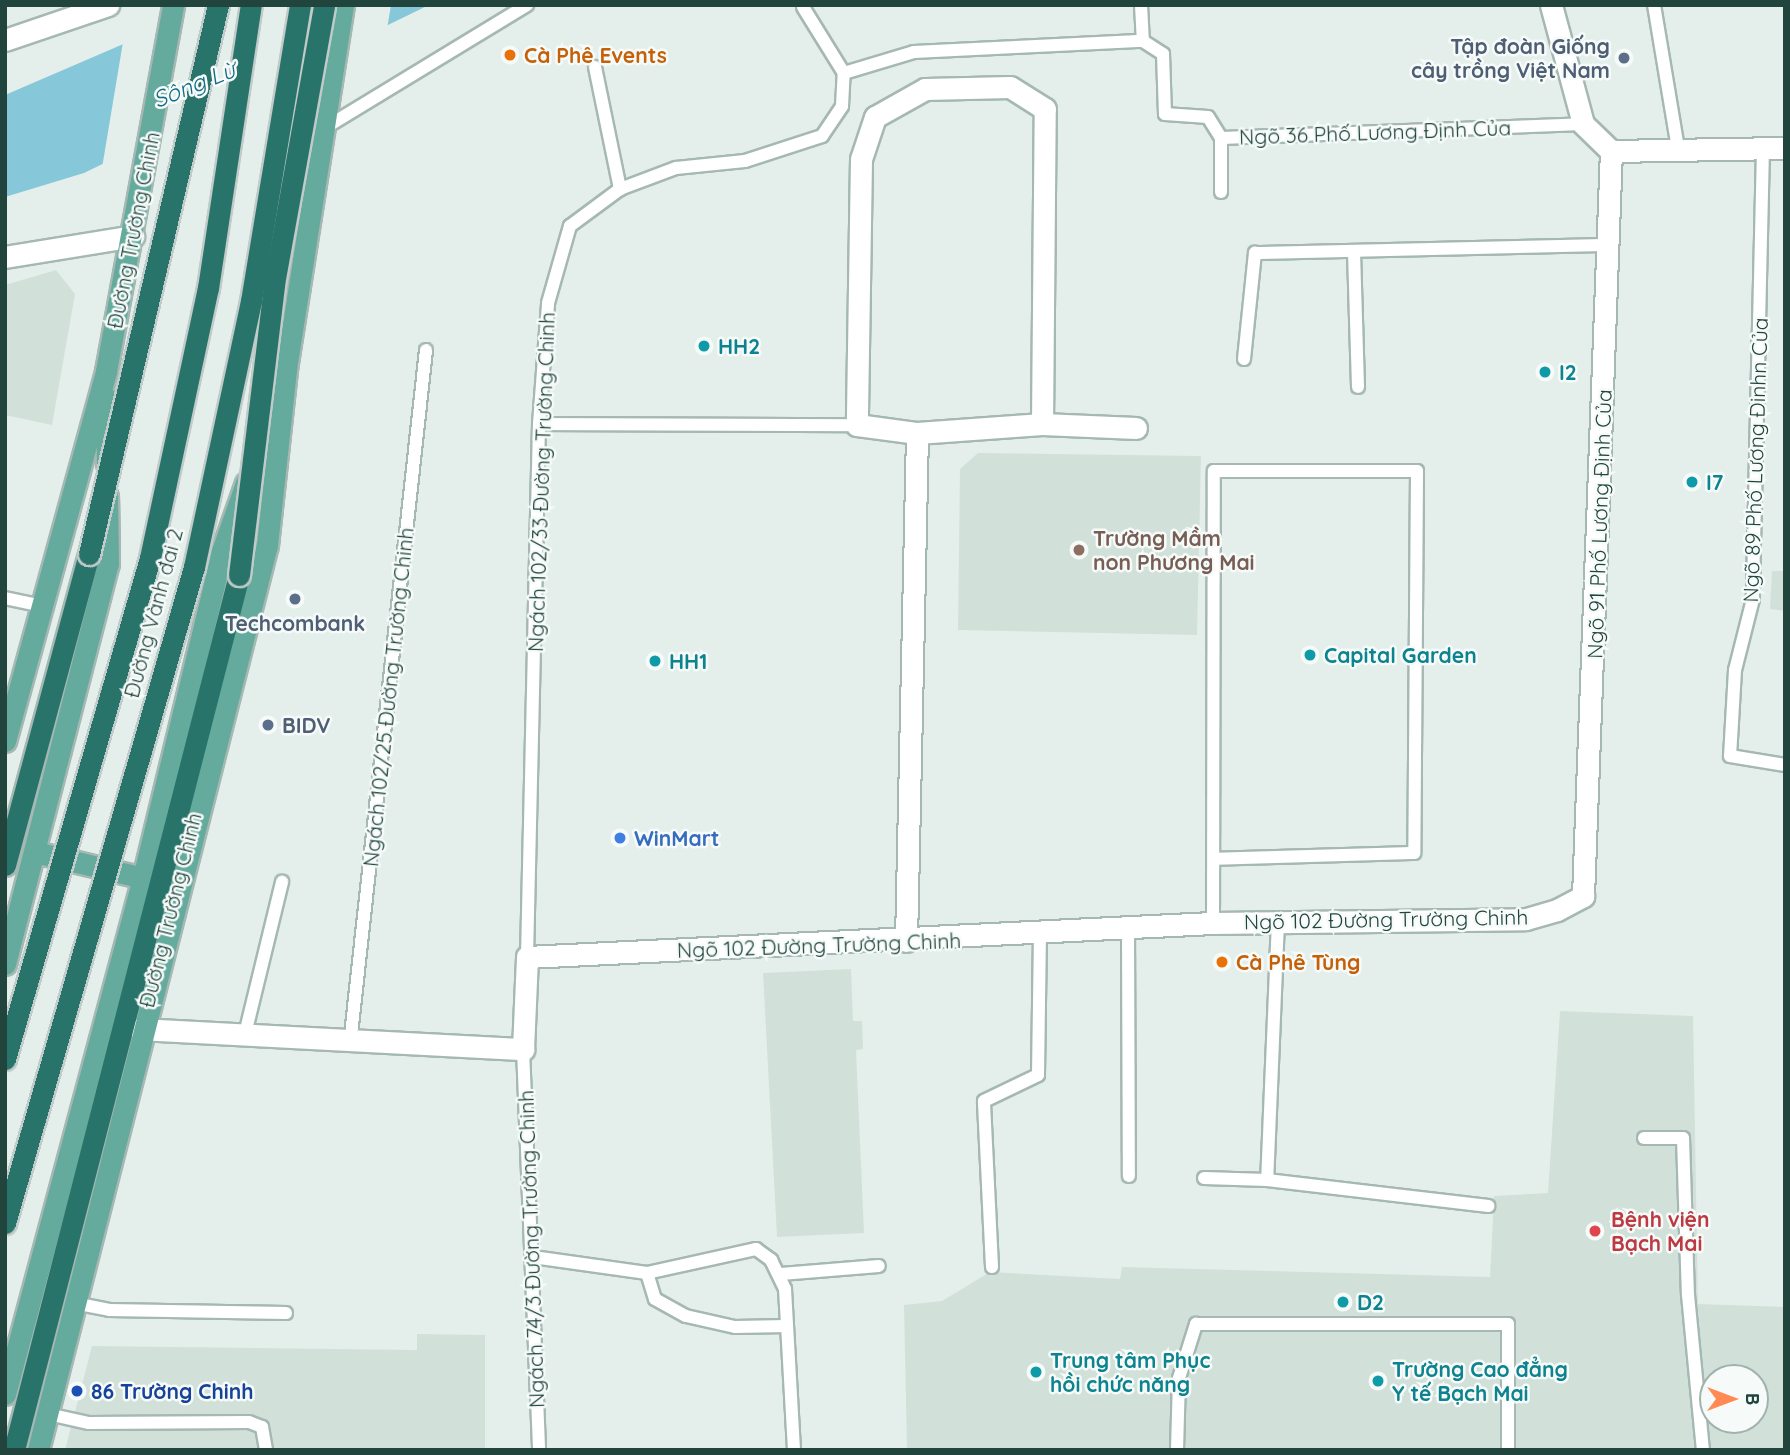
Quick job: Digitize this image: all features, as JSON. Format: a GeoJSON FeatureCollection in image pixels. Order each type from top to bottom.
{"type":"FeatureCollection","features":[{"type":"Feature","properties":{"kind":"highway"},"geometry":{"type":"LineString","coordinates":[[5,865],[89,554],[218,5]]}},
{"type":"Feature","properties":{"kind":"highway","name":"Đường Vành đai 2"},"geometry":{"type":"LineString","coordinates":[[5,1059],[150,558],[208,288],[251,5]]}},
{"type":"Feature","properties":{"kind":"highway","name":"Đường Vành đai 2"},"geometry":{"type":"LineString","coordinates":[[5,1223],[194,567],[251,302],[300,5]]}},
{"type":"Feature","properties":{"kind":"highway"},"geometry":{"type":"LineString","coordinates":[[14,1450],[239,575],[274,284],[324,5]]}},
{"type":"Feature","properties":{"kind":"main road","name":"Đường Trường Chinh"},"geometry":{"type":"LineString","coordinates":[[5,741],[9,711],[42,606],[106,371],[141,194],[173,5]]}},
{"type":"Feature","properties":{"kind":"main road","name":"Đường Trường Chinh"},"geometry":{"type":"LineString","coordinates":[[38,1450],[140,1029],[267,545],[286,369],[328,127],[343,5]]}},
{"type":"Feature","properties":{"kind":"main road","name":"Đường Trường Chinh"},"geometry":{"type":"LineString","coordinates":[[5,1394],[143,878],[222,551],[286,369]]}},
{"type":"Feature","properties":{"kind":"main road","name":"Đường Trường Chinh"},"geometry":{"type":"LineString","coordinates":[[5,964],[108,564],[106,371]]}},
{"type":"Feature","properties":{"kind":"main road"},"geometry":{"type":"LineString","coordinates":[[35,852],[143,878]]}},
{"type":"Feature","properties":{"kind":"street"},"geometry":{"type":"LineString","coordinates":[[7,34],[108,5]]}},
{"type":"Feature","properties":{"kind":"street"},"geometry":{"type":"LineString","coordinates":[[1551,5],[1583,124],[1611,151],[1785,148]]}},
{"type":"Feature","properties":{"kind":"street"},"geometry":{"type":"LineString","coordinates":[[1042,425],[1045,108],[1010,87],[925,89],[875,117],[861,159],[858,206],[857,425],[917,433],[1042,425],[1136,428]]}},
{"type":"Feature","properties":{"kind":"street","name":"Ngõ 91 Phố Lương Định Của"},"geometry":{"type":"LineString","coordinates":[[1583,896],[1611,151]]}},
{"type":"Feature","properties":{"kind":"street"},"geometry":{"type":"LineString","coordinates":[[5,257],[133,236]]}},
{"type":"Feature","properties":{"kind":"street"},"geometry":{"type":"LineString","coordinates":[[906,941],[917,433]]}},
{"type":"Feature","properties":{"kind":"street","name":"Ngõ 102 Đường Trường Chinh"},"geometry":{"type":"LineString","coordinates":[[527,957],[1040,935],[1213,923],[1526,919],[1583,896]]}},
{"type":"Feature","properties":{"kind":"street"},"geometry":{"type":"LineString","coordinates":[[140,1029],[349,1044],[523,1049],[527,957]]}},
{"type":"Feature","properties":{"kind":"lane"},"geometry":{"type":"LineString","coordinates":[[328,127],[527,5]]}},
{"type":"Feature","properties":{"kind":"lane"},"geometry":{"type":"LineString","coordinates":[[1141,5],[1143,41]]}},
{"type":"Feature","properties":{"kind":"lane"},"geometry":{"type":"LineString","coordinates":[[1654,5],[1678,148]]}},
{"type":"Feature","properties":{"kind":"lane"},"geometry":{"type":"LineString","coordinates":[[803,6],[844,73],[914,52],[1143,41],[1163,54],[1165,114],[1208,117],[1221,138]]}},
{"type":"Feature","properties":{"kind":"lane"},"geometry":{"type":"LineString","coordinates":[[595,67],[620,189]]}},
{"type":"Feature","properties":{"kind":"lane","name":"Ngách 102/33 Đường Trường Chinh"},"geometry":{"type":"LineString","coordinates":[[527,957],[539,424],[548,303],[570,226],[620,189],[676,168],[745,161],[822,136],[842,106],[844,73]]}},
{"type":"Feature","properties":{"kind":"lane","name":"Ngõ 36 Phố Lương Định Của"},"geometry":{"type":"LineString","coordinates":[[1221,192],[1221,138],[1583,124]]}},
{"type":"Feature","properties":{"kind":"lane","name":"Ngõ 89 Phố Lương Đinhn Của"},"geometry":{"type":"LineString","coordinates":[[1763,148],[1753,598],[1735,670],[1730,756],[1785,765]]}},
{"type":"Feature","properties":{"kind":"lane"},"geometry":{"type":"LineString","coordinates":[[1244,359],[1255,253],[1354,253],[1608,245]]}},
{"type":"Feature","properties":{"kind":"lane"},"geometry":{"type":"LineString","coordinates":[[1354,253],[1358,387]]}},
{"type":"Feature","properties":{"kind":"lane","name":"Ngách 102/25 Đường Trường Chinh"},"geometry":{"type":"LineString","coordinates":[[349,1044],[426,351]]}},
{"type":"Feature","properties":{"kind":"lane"},"geometry":{"type":"LineString","coordinates":[[539,424],[857,425]]}},
{"type":"Feature","properties":{"kind":"lane"},"geometry":{"type":"LineString","coordinates":[[1213,923],[1214,471],[1418,471],[1414,853],[1214,859]]}},
{"type":"Feature","properties":{"kind":"lane"},"geometry":{"type":"LineString","coordinates":[[5,598],[42,606]]}},
{"type":"Feature","properties":{"kind":"lane"},"geometry":{"type":"LineString","coordinates":[[244,1038],[282,882]]}},
{"type":"Feature","properties":{"kind":"lane"},"geometry":{"type":"LineString","coordinates":[[1268,1180],[1278,921]]}},
{"type":"Feature","properties":{"kind":"lane"},"geometry":{"type":"LineString","coordinates":[[1128,927],[1129,1176]]}},
{"type":"Feature","properties":{"kind":"lane"},"geometry":{"type":"LineString","coordinates":[[992,1266],[984,1101],[1038,1075],[1040,935]]}},
{"type":"Feature","properties":{"kind":"lane","name":"Ngách 74/3 Đường Trường Chinh"},"geometry":{"type":"LineString","coordinates":[[523,1049],[539,1450]]}},
{"type":"Feature","properties":{"kind":"lane"},"geometry":{"type":"LineString","coordinates":[[1644,1138],[1683,1138],[1688,1295],[1703,1450]]}},
{"type":"Feature","properties":{"kind":"lane"},"geometry":{"type":"LineString","coordinates":[[1204,1178],[1268,1180],[1488,1206]]}},
{"type":"Feature","properties":{"kind":"lane"},"geometry":{"type":"LineString","coordinates":[[533,1257],[647,1273],[756,1249],[780,1274],[787,1326],[794,1450]]}},
{"type":"Feature","properties":{"kind":"lane"},"geometry":{"type":"LineString","coordinates":[[780,1274],[879,1266]]}},
{"type":"Feature","properties":{"kind":"lane"},"geometry":{"type":"LineString","coordinates":[[647,1273],[655,1299],[687,1315],[735,1327],[787,1326]]}},
{"type":"Feature","properties":{"kind":"lane"},"geometry":{"type":"LineString","coordinates":[[74,1303],[109,1310],[286,1313]]}},
{"type":"Feature","properties":{"kind":"lane"},"geometry":{"type":"LineString","coordinates":[[1178,1450],[1180,1378],[1196,1324],[1508,1324],[1508,1450]]}},
{"type":"Feature","properties":{"kind":"lane"},"geometry":{"type":"LineString","coordinates":[[48,1414],[89,1423],[249,1422],[261,1427],[266,1450]]}},
{"type":"Feature","properties":{"kind":"shaded area"},"geometry":{"type":"Polygon","coordinates":[[[56,270],[75,294],[52,425],[5,415],[5,285],[56,270]]]}},
{"type":"Feature","properties":{"kind":"shaded area","name":"Trường Mầm non Phương Mai"},"geometry":{"type":"Polygon","coordinates":[[[978,453],[1201,456],[1197,635],[958,630],[960,469],[978,453]]]}},
{"type":"Feature","properties":{"kind":"shaded area"},"geometry":{"type":"Polygon","coordinates":[[[1772,571],[1785,571],[1785,611],[1770,609],[1772,571]]]}},
{"type":"Feature","properties":{"kind":"shaded area"},"geometry":{"type":"Polygon","coordinates":[[[851,969],[853,1021],[862,1021],[863,1049],[856,1050],[864,1233],[777,1237],[763,973],[851,969]]]}},
{"type":"Feature","properties":{"kind":"shaded area","name":"Bệnh viện Bạch Mai"},"geometry":{"type":"Polygon","coordinates":[[[1560,1011],[1693,1016],[1698,1304],[1785,1307],[1785,1450],[907,1450],[904,1305],[942,1301],[990,1272],[1120,1279],[1122,1267],[1490,1277],[1494,1196],[1548,1193],[1560,1011]]]}},
{"type":"Feature","properties":{"kind":"shaded area"},"geometry":{"type":"Polygon","coordinates":[[[417,1334],[485,1335],[485,1450],[65,1450],[92,1346],[417,1350],[417,1334]]]}},
{"type":"Feature","properties":{"kind":"water","name":"Sông Lừ"},"geometry":{"type":"Polygon","coordinates":[[[214,5],[429,5],[84,173],[5,197],[5,95],[214,5]]]}},
{"type":"Feature","properties":{"kind":"pier"},"geometry":{"type":"Polygon","coordinates":[[[205,5],[391,5],[387,29],[102,168],[123,42],[205,5]]]}},
{"type":"Feature","properties":{"kind":"place","name":"Cà Phê Events"},"geometry":{"type":"Point","coordinates":[510,55]}},
{"type":"Feature","properties":{"kind":"place","name":"Tập đoàn Giống cây trồng Việt Nam"},"geometry":{"type":"Point","coordinates":[1624,58]}},
{"type":"Feature","properties":{"kind":"place","name":"HH2"},"geometry":{"type":"Point","coordinates":[704,346]}},
{"type":"Feature","properties":{"kind":"place","name":"I2"},"geometry":{"type":"Point","coordinates":[1545,372]}},
{"type":"Feature","properties":{"kind":"place","name":"I7"},"geometry":{"type":"Point","coordinates":[1692,482]}},
{"type":"Feature","properties":{"kind":"place","name":"Trường Mầm non Phương Mai"},"geometry":{"type":"Point","coordinates":[1079,550]}},
{"type":"Feature","properties":{"kind":"place","name":"Techcombank"},"geometry":{"type":"Point","coordinates":[295,599]}},
{"type":"Feature","properties":{"kind":"place","name":"Capital Garden"},"geometry":{"type":"Point","coordinates":[1310,655]}},
{"type":"Feature","properties":{"kind":"place","name":"HH1"},"geometry":{"type":"Point","coordinates":[655,661]}},
{"type":"Feature","properties":{"kind":"place","name":"BIDV"},"geometry":{"type":"Point","coordinates":[268,725]}},
{"type":"Feature","properties":{"kind":"place","name":"WinMart"},"geometry":{"type":"Point","coordinates":[620,838]}},
{"type":"Feature","properties":{"kind":"place","name":"Cà Phê Tùng"},"geometry":{"type":"Point","coordinates":[1222,962]}},
{"type":"Feature","properties":{"kind":"place","name":"Bệnh viện Bạch Mai"},"geometry":{"type":"Point","coordinates":[1595,1231]}},
{"type":"Feature","properties":{"kind":"place","name":"D2"},"geometry":{"type":"Point","coordinates":[1343,1302]}},
{"type":"Feature","properties":{"kind":"place","name":"Trung tâm Phục hồi chức năng"},"geometry":{"type":"Point","coordinates":[1036,1372]}},
{"type":"Feature","properties":{"kind":"place","name":"Trường Cao đẳng Y tế Bạch Mai"},"geometry":{"type":"Point","coordinates":[1378,1381]}},
{"type":"Feature","properties":{"kind":"place","name":"86 Trường Chinh"},"geometry":{"type":"Point","coordinates":[77,1391]}}]}
